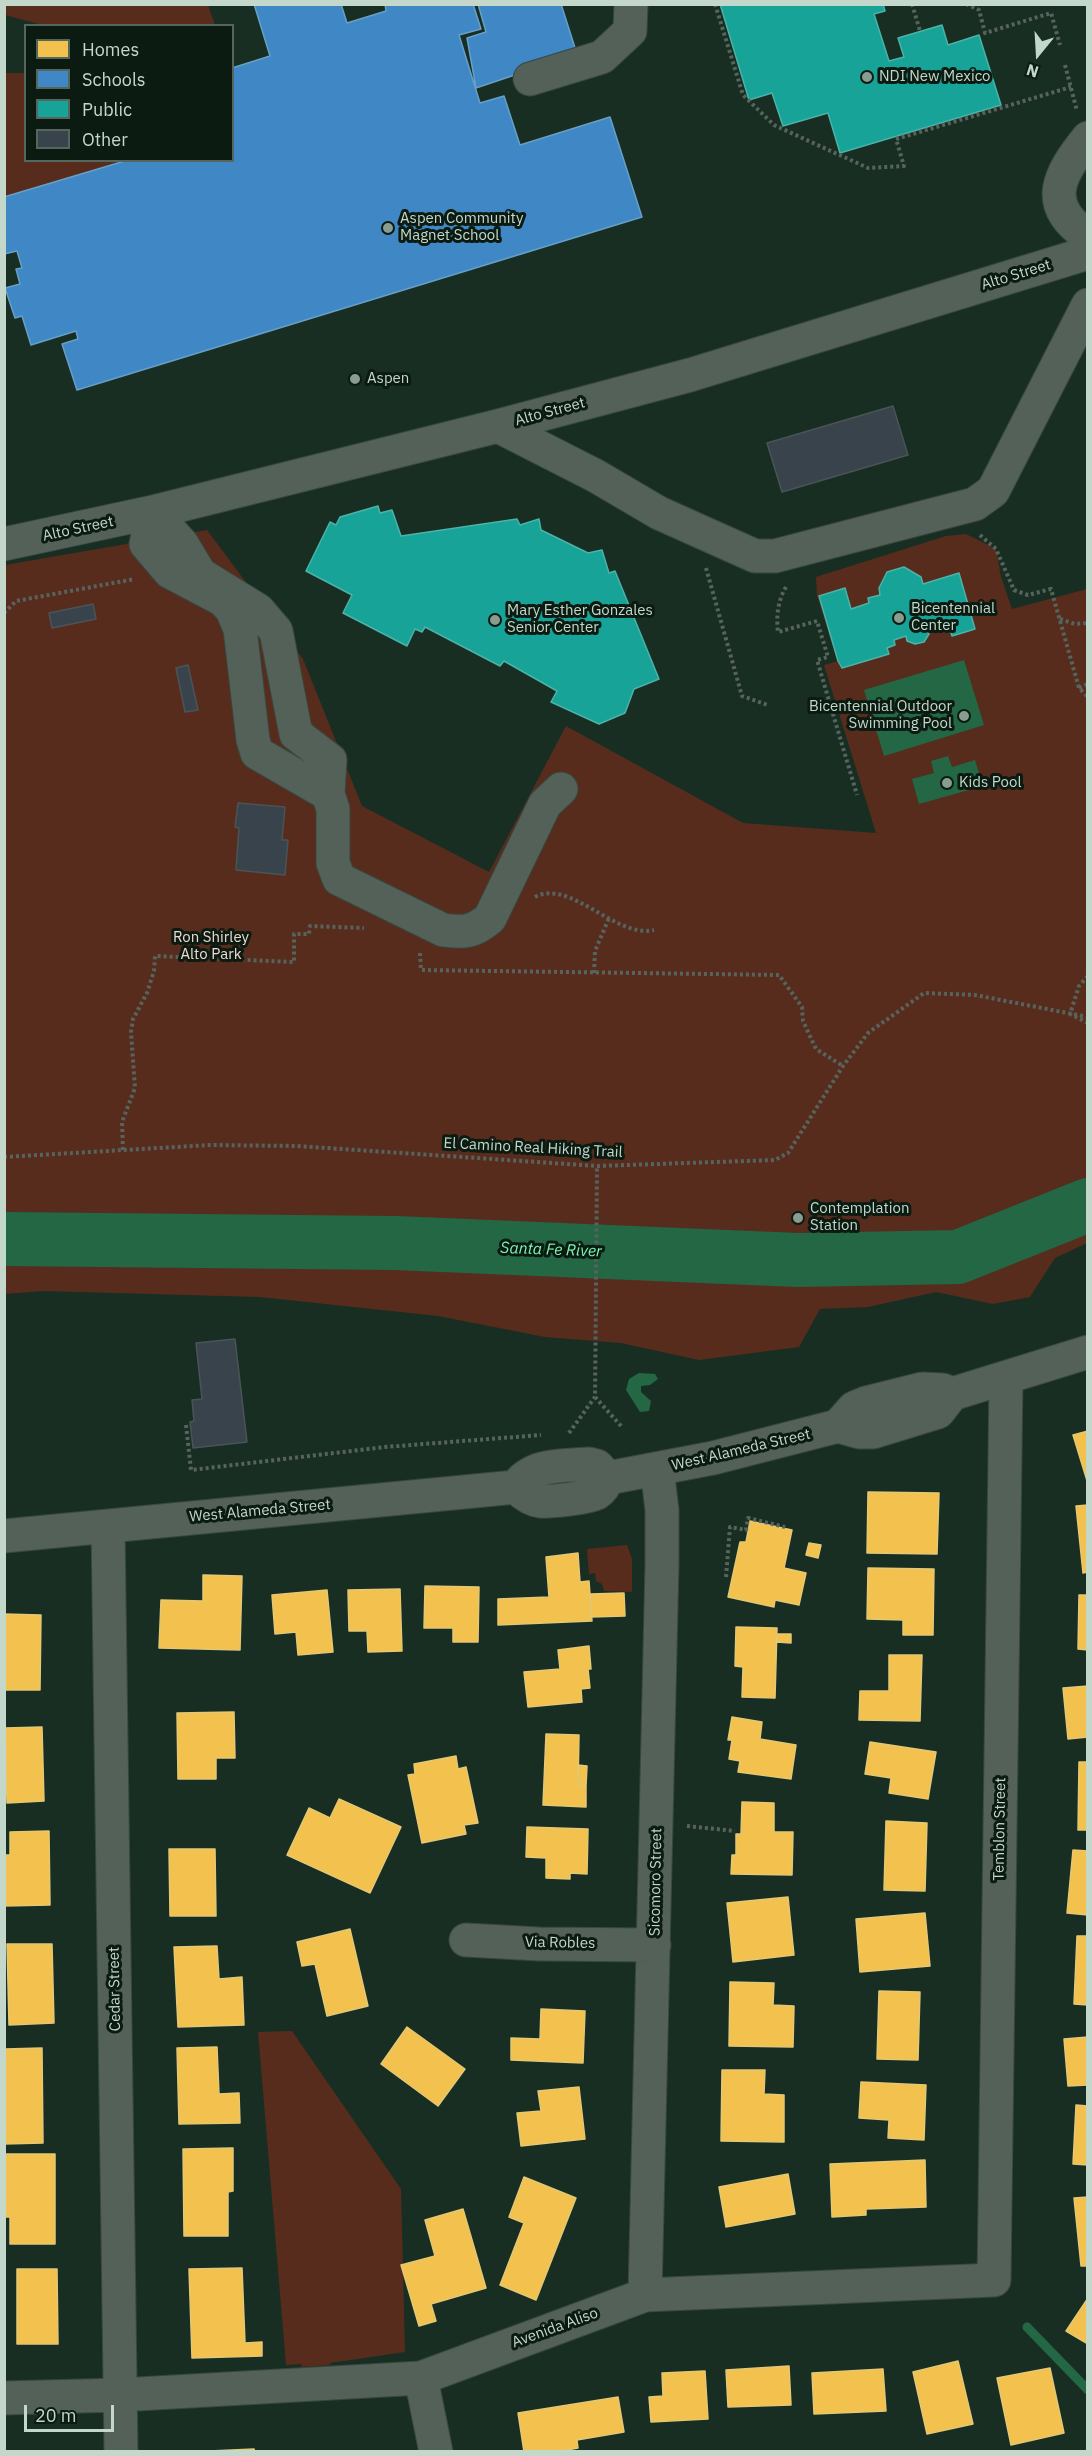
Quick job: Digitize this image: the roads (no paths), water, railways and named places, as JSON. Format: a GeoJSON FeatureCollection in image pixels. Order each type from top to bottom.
{"type":"FeatureCollection","features":[{"type":"Feature","properties":{"kind":"street"},"geometry":{"type":"LineString","coordinates":[[530,79],[602,57],[630,32],[631,4]]}},
{"type":"Feature","properties":{"kind":"street"},"geometry":{"type":"LineString","coordinates":[[1079,128],[1070,160],[1059,184],[1061,205],[1071,225],[1088,236]]}},
{"type":"Feature","properties":{"kind":"street","name":"Alto Street"},"geometry":{"type":"LineString","coordinates":[[4,544],[153,512],[498,426],[690,375],[1088,253]]}},
{"type":"Feature","properties":{"kind":"street"},"geometry":{"type":"LineString","coordinates":[[498,426],[596,476],[659,513],[755,556],[775,556],[975,504],[993,491],[1088,304]]}},
{"type":"Feature","properties":{"kind":"street"},"geometry":{"type":"LineString","coordinates":[[153,512],[146,544],[170,572],[223,600],[232,610],[240,629],[253,740],[257,753],[328,794]]}},
{"type":"Feature","properties":{"kind":"street"},"geometry":{"type":"LineString","coordinates":[[153,512],[182,544],[200,574],[258,610],[276,631],[296,734],[330,760],[328,794],[333,809],[333,863],[339,879],[443,930],[459,933],[478,928],[490,918],[545,804],[561,789]]}},
{"type":"Feature","properties":{"kind":"street","name":"West Alameda Street"},"geometry":{"type":"LineString","coordinates":[[4,1536],[516,1487],[522,1493],[540,1501],[598,1492],[608,1478],[747,1450],[838,1426],[860,1432],[884,1429],[938,1412],[952,1394],[1088,1352]]}},
{"type":"Feature","properties":{"kind":"street","name":"Temblon Street"},"geometry":{"type":"LineString","coordinates":[[994,2280],[1006,1378]]}},
{"type":"Feature","properties":{"kind":"street","name":"Sicomoro Street"},"geometry":{"type":"LineString","coordinates":[[645,2295],[662,1564],[662,1510],[657,1469]]}},
{"type":"Feature","properties":{"kind":"street","name":"Cedar Street"},"geometry":{"type":"LineString","coordinates":[[108,1526],[121,2451]]}},
{"type":"Feature","properties":{"kind":"street","name":"Via Robles"},"geometry":{"type":"LineString","coordinates":[[466,1940],[540,1944],[654,1945]]}},
{"type":"Feature","properties":{"kind":"street","name":"Avenida Aliso"},"geometry":{"type":"LineString","coordinates":[[4,2398],[120,2395],[421,2378],[645,2295],[994,2280]]}},
{"type":"Feature","properties":{"kind":"street"},"geometry":{"type":"LineString","coordinates":[[421,2378],[436,2451]]}},
{"type":"Feature","properties":{"kind":"waterway","name":"Santa Fe River"},"geometry":{"type":"LineString","coordinates":[[4,1239],[395,1243],[798,1260],[958,1257],[1088,1205]]}},
{"type":"Feature","properties":{"kind":"waterway"},"geometry":{"type":"LineString","coordinates":[[1027,2327],[1088,2390]]}},
{"type":"Feature","properties":{"kind":"place","name":"NDI New Mexico"},"geometry":{"type":"Point","coordinates":[867,77]}},
{"type":"Feature","properties":{"kind":"place","name":"Aspen Community Magnet School"},"geometry":{"type":"Point","coordinates":[388,228]}},
{"type":"Feature","properties":{"kind":"place","name":"Aspen"},"geometry":{"type":"Point","coordinates":[355,379]}},
{"type":"Feature","properties":{"kind":"place","name":"Bicentennial Center"},"geometry":{"type":"Point","coordinates":[899,618]}},
{"type":"Feature","properties":{"kind":"place","name":"Mary Esther Gonzales Senior Center"},"geometry":{"type":"Point","coordinates":[495,620]}},
{"type":"Feature","properties":{"kind":"place","name":"Bicentennial Outdoor Swimming Pool"},"geometry":{"type":"Point","coordinates":[964,716]}},
{"type":"Feature","properties":{"kind":"place","name":"Kids Pool"},"geometry":{"type":"Point","coordinates":[947,783]}},
{"type":"Feature","properties":{"kind":"place","name":"Contemplation Station"},"geometry":{"type":"Point","coordinates":[798,1218]}},
{"type":"Feature","properties":{"kind":"park label","name":"Ron Shirley Alto Park"},"geometry":{"type":"Point","coordinates":[211,946]}}]}
